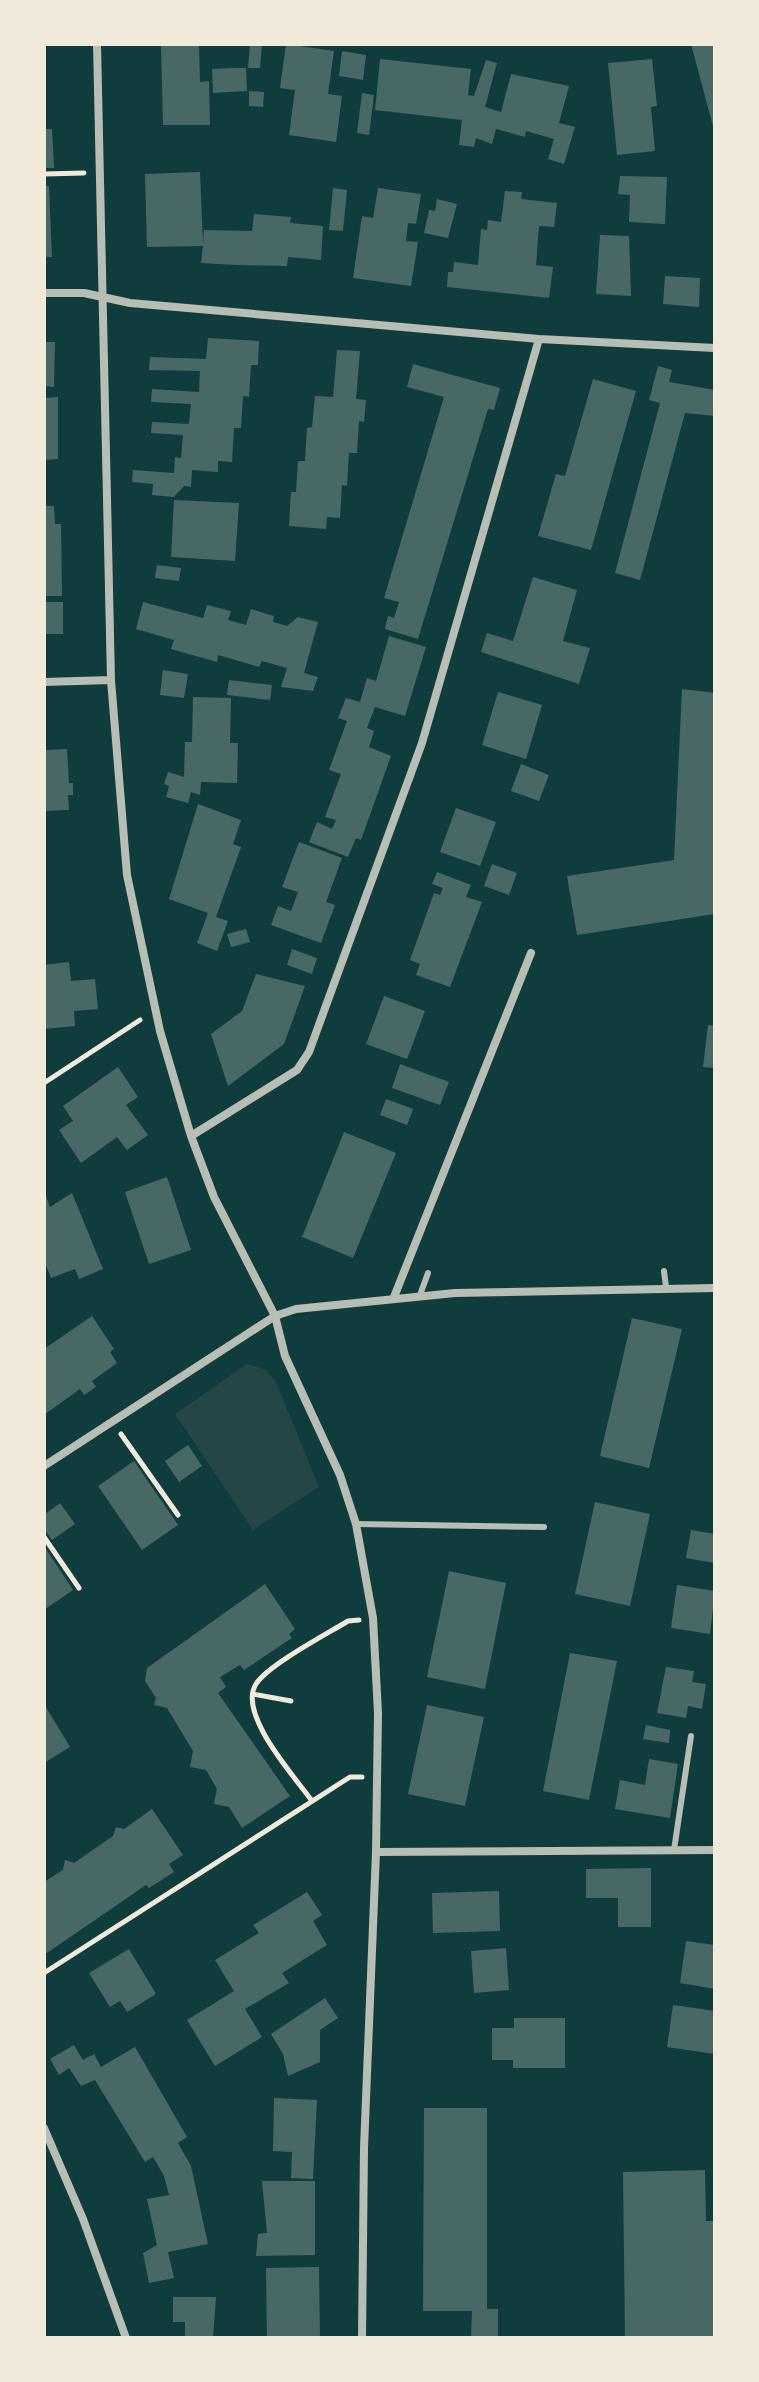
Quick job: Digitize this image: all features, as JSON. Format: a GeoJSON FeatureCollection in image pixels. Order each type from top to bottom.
{"type":"FeatureCollection","features":[{"type":"Feature","properties":{"kind":"street"},"geometry":{"type":"LineString","coordinates":[[97,44],[105,298],[111,680],[127,875],[155,1011],[191,1136],[214,1197],[275,1316],[285,1356],[340,1475],[356,1524],[373,1618],[376,1852],[364,2148],[362,2338]]}},
{"type":"Feature","properties":{"kind":"street"},"geometry":{"type":"LineString","coordinates":[[44,293],[84,293],[105,298],[539,339],[715,348]]}},
{"type":"Feature","properties":{"kind":"street"},"geometry":{"type":"LineString","coordinates":[[191,1136],[297,1070],[309,1052],[422,743],[539,339]]}},
{"type":"Feature","properties":{"kind":"street"},"geometry":{"type":"LineString","coordinates":[[44,682],[111,680]]}},
{"type":"Feature","properties":{"kind":"street"},"geometry":{"type":"LineString","coordinates":[[394,1297],[531,953]]}},
{"type":"Feature","properties":{"kind":"street"},"geometry":{"type":"LineString","coordinates":[[44,1466],[275,1316],[296,1309],[420,1295],[715,1288]]}},
{"type":"Feature","properties":{"kind":"street"},"geometry":{"type":"LineString","coordinates":[[376,1852],[715,1850]]}},
{"type":"Feature","properties":{"kind":"street"},"geometry":{"type":"LineString","coordinates":[[44,2128],[83,2219],[126,2338]]}},
{"type":"Feature","properties":{"kind":"lane"},"geometry":{"type":"LineString","coordinates":[[664,1271],[666,1287]]}},
{"type":"Feature","properties":{"kind":"lane"},"geometry":{"type":"LineString","coordinates":[[420,1295],[428,1273]]}},
{"type":"Feature","properties":{"kind":"lane"},"geometry":{"type":"LineString","coordinates":[[356,1524],[544,1527]]}},
{"type":"Feature","properties":{"kind":"lane"},"geometry":{"type":"LineString","coordinates":[[674,1850],[691,1736]]}},
{"type":"Feature","properties":{"kind":"path"},"geometry":{"type":"LineString","coordinates":[[44,174],[101,172]]}},
{"type":"Feature","properties":{"kind":"path"},"geometry":{"type":"LineString","coordinates":[[44,1083],[155,1011]]}},
{"type":"Feature","properties":{"kind":"path"},"geometry":{"type":"LineString","coordinates":[[112,1422],[178,1515]]}},
{"type":"Feature","properties":{"kind":"path"},"geometry":{"type":"LineString","coordinates":[[44,1537],[79,1588]]}},
{"type":"Feature","properties":{"kind":"path"},"geometry":{"type":"LineString","coordinates":[[312,1801],[254,1717],[256,1684],[268,1672],[348,1621],[373,1618]]}},
{"type":"Feature","properties":{"kind":"path"},"geometry":{"type":"LineString","coordinates":[[253,1694],[291,1701]]}},
{"type":"Feature","properties":{"kind":"path"},"geometry":{"type":"LineString","coordinates":[[44,1973],[350,1777],[377,1777]]}},
{"type":"Feature","properties":{"kind":"shaded area"},"geometry":{"type":"Polygon","coordinates":[[[247,1364],[266,1370],[276,1382],[319,1487],[253,1530],[175,1414],[247,1364]]]}},
{"type":"Feature","properties":{"kind":"building"},"geometry":{"type":"Polygon","coordinates":[[[199,44],[200,82],[209,81],[210,125],[163,125],[161,45],[199,44]]]}},
{"type":"Feature","properties":{"kind":"building"},"geometry":{"type":"Polygon","coordinates":[[[250,44],[262,44],[260,68],[248,68],[250,44]]]}},
{"type":"Feature","properties":{"kind":"building"},"geometry":{"type":"Polygon","coordinates":[[[286,44],[334,51],[328,94],[342,96],[336,142],[289,135],[295,90],[280,88],[286,44]]]}},
{"type":"Feature","properties":{"kind":"building"},"geometry":{"type":"Polygon","coordinates":[[[691,44],[715,44],[715,130],[714,130],[691,44]]]}},
{"type":"Feature","properties":{"kind":"building"},"geometry":{"type":"Polygon","coordinates":[[[342,51],[366,55],[363,80],[339,76],[342,51]]]}},
{"type":"Feature","properties":{"kind":"building"},"geometry":{"type":"Polygon","coordinates":[[[380,59],[471,69],[468,95],[474,96],[486,60],[497,63],[485,107],[501,112],[511,74],[569,86],[559,123],[575,127],[564,164],[548,159],[554,139],[526,131],[525,137],[496,129],[492,144],[476,138],[474,147],[459,145],[462,120],[375,110],[380,59]]]}},
{"type":"Feature","properties":{"kind":"building"},"geometry":{"type":"Polygon","coordinates":[[[652,59],[657,106],[651,107],[655,151],[617,155],[608,63],[652,59]]]}},
{"type":"Feature","properties":{"kind":"building"},"geometry":{"type":"Polygon","coordinates":[[[246,68],[247,91],[213,93],[212,69],[246,68]]]}},
{"type":"Feature","properties":{"kind":"building"},"geometry":{"type":"Polygon","coordinates":[[[249,91],[264,92],[263,107],[249,106],[249,91]]]}},
{"type":"Feature","properties":{"kind":"building"},"geometry":{"type":"Polygon","coordinates":[[[362,93],[374,95],[369,135],[357,133],[362,93]]]}},
{"type":"Feature","properties":{"kind":"building"},"geometry":{"type":"Polygon","coordinates":[[[44,129],[52,129],[54,168],[44,168],[44,129]]]}},
{"type":"Feature","properties":{"kind":"building"},"geometry":{"type":"Polygon","coordinates":[[[200,172],[203,243],[204,230],[252,231],[254,214],[291,217],[290,223],[323,226],[321,260],[288,257],[287,266],[201,263],[203,246],[147,247],[145,174],[200,172]]]}},
{"type":"Feature","properties":{"kind":"building"},"geometry":{"type":"Polygon","coordinates":[[[620,176],[667,177],[665,224],[629,222],[630,195],[618,194],[620,176]]]}},
{"type":"Feature","properties":{"kind":"building"},"geometry":{"type":"Polygon","coordinates":[[[44,186],[49,186],[52,257],[44,257],[44,186]]]}},
{"type":"Feature","properties":{"kind":"building"},"geometry":{"type":"Polygon","coordinates":[[[333,188],[347,190],[343,231],[329,230],[333,188]]]}},
{"type":"Feature","properties":{"kind":"building"},"geometry":{"type":"Polygon","coordinates":[[[378,188],[421,194],[416,224],[408,223],[406,241],[418,242],[411,286],[353,278],[362,216],[373,218],[378,188]]]}},
{"type":"Feature","properties":{"kind":"building"},"geometry":{"type":"Polygon","coordinates":[[[505,191],[522,192],[521,199],[557,203],[554,227],[539,226],[536,265],[553,267],[549,298],[447,287],[448,272],[453,272],[454,262],[478,265],[481,229],[487,230],[488,220],[501,222],[505,191]]]}},
{"type":"Feature","properties":{"kind":"building"},"geometry":{"type":"Polygon","coordinates":[[[437,199],[457,204],[448,238],[424,233],[429,210],[435,211],[437,199]]]}},
{"type":"Feature","properties":{"kind":"building"},"geometry":{"type":"Polygon","coordinates":[[[600,235],[629,236],[631,296],[596,294],[600,235]]]}},
{"type":"Feature","properties":{"kind":"building"},"geometry":{"type":"Polygon","coordinates":[[[665,276],[700,278],[699,307],[663,304],[665,276]]]}},
{"type":"Feature","properties":{"kind":"building"},"geometry":{"type":"Polygon","coordinates":[[[208,338],[259,341],[258,365],[251,365],[249,397],[243,396],[241,428],[234,428],[232,462],[218,461],[218,472],[192,470],[191,487],[184,486],[174,497],[152,495],[153,484],[132,482],[133,470],[174,473],[175,457],[181,458],[183,435],[151,433],[152,422],[189,424],[191,404],[151,402],[152,389],[199,392],[200,371],[149,370],[150,357],[206,359],[208,338]]]}},
{"type":"Feature","properties":{"kind":"building"},"geometry":{"type":"Polygon","coordinates":[[[44,342],[55,342],[54,387],[44,386],[44,342]]]}},
{"type":"Feature","properties":{"kind":"building"},"geometry":{"type":"Polygon","coordinates":[[[337,350],[360,351],[356,399],[366,400],[364,422],[359,421],[357,453],[349,453],[347,486],[342,485],[340,518],[327,517],[326,529],[289,526],[291,492],[296,492],[298,461],[305,461],[307,428],[312,427],[315,396],[333,397],[337,350]]]}},
{"type":"Feature","properties":{"kind":"building"},"geometry":{"type":"Polygon","coordinates":[[[413,364],[500,388],[494,410],[488,409],[418,639],[385,629],[388,616],[394,618],[399,602],[384,598],[444,397],[407,387],[413,364]]]}},
{"type":"Feature","properties":{"kind":"building"},"geometry":{"type":"Polygon","coordinates":[[[658,366],[672,370],[669,382],[715,390],[715,416],[685,413],[640,580],[615,573],[660,403],[649,400],[658,366]]]}},
{"type":"Feature","properties":{"kind":"building"},"geometry":{"type":"Polygon","coordinates":[[[593,379],[636,391],[591,550],[538,536],[556,474],[565,476],[593,379]]]}},
{"type":"Feature","properties":{"kind":"building"},"geometry":{"type":"Polygon","coordinates":[[[58,397],[58,459],[44,460],[44,398],[58,397]]]}},
{"type":"Feature","properties":{"kind":"building"},"geometry":{"type":"Polygon","coordinates":[[[174,500],[239,503],[235,561],[171,557],[174,500]]]}},
{"type":"Feature","properties":{"kind":"building"},"geometry":{"type":"Polygon","coordinates":[[[44,506],[54,506],[55,524],[61,524],[62,596],[44,596],[44,506]]]}},
{"type":"Feature","properties":{"kind":"building"},"geometry":{"type":"Polygon","coordinates":[[[157,565],[181,568],[179,581],[155,578],[157,565]]]}},
{"type":"Feature","properties":{"kind":"building"},"geometry":{"type":"Polygon","coordinates":[[[533,577],[577,590],[563,641],[590,648],[579,684],[481,652],[487,633],[513,641],[533,577]]]}},
{"type":"Feature","properties":{"kind":"building"},"geometry":{"type":"Polygon","coordinates":[[[44,602],[63,602],[63,634],[44,634],[44,602]]]}},
{"type":"Feature","properties":{"kind":"building"},"geometry":{"type":"Polygon","coordinates":[[[143,602],[203,618],[207,605],[231,611],[228,620],[246,625],[251,609],[274,616],[273,622],[287,626],[298,617],[318,622],[304,673],[318,677],[313,691],[281,687],[287,668],[262,661],[259,667],[218,655],[217,662],[171,649],[174,640],[136,629],[143,602]]]}},
{"type":"Feature","properties":{"kind":"building"},"geometry":{"type":"Polygon","coordinates":[[[389,636],[426,647],[405,716],[375,707],[367,728],[374,731],[369,747],[391,756],[361,840],[356,838],[348,857],[309,842],[317,822],[332,829],[336,820],[325,817],[341,774],[329,770],[347,721],[338,718],[346,698],[360,702],[367,678],[376,681],[389,636]]]}},
{"type":"Feature","properties":{"kind":"building"},"geometry":{"type":"Polygon","coordinates":[[[163,670],[188,674],[184,698],[160,695],[163,670]]]}},
{"type":"Feature","properties":{"kind":"building"},"geometry":{"type":"Polygon","coordinates":[[[229,680],[272,685],[270,700],[227,695],[229,680]]]}},
{"type":"Feature","properties":{"kind":"building"},"geometry":{"type":"Polygon","coordinates":[[[682,689],[715,693],[715,914],[577,935],[567,876],[674,860],[682,689]]]}},
{"type":"Feature","properties":{"kind":"building"},"geometry":{"type":"Polygon","coordinates":[[[498,692],[542,705],[526,759],[482,745],[498,692]]]}},
{"type":"Feature","properties":{"kind":"building"},"geometry":{"type":"Polygon","coordinates":[[[193,697],[231,698],[230,743],[238,743],[237,783],[201,782],[200,795],[191,792],[188,803],[166,797],[169,786],[164,784],[168,772],[184,777],[185,742],[192,742],[193,697]]]}},
{"type":"Feature","properties":{"kind":"building"},"geometry":{"type":"Polygon","coordinates":[[[67,749],[69,783],[73,783],[73,795],[68,795],[69,810],[44,811],[44,750],[67,749]]]}},
{"type":"Feature","properties":{"kind":"building"},"geometry":{"type":"Polygon","coordinates":[[[521,764],[549,775],[539,801],[511,791],[521,764]]]}},
{"type":"Feature","properties":{"kind":"building"},"geometry":{"type":"Polygon","coordinates":[[[198,804],[241,820],[233,844],[241,847],[216,917],[228,921],[217,951],[197,943],[208,913],[169,899],[198,804]]]}},
{"type":"Feature","properties":{"kind":"building"},"geometry":{"type":"Polygon","coordinates":[[[456,808],[496,822],[480,866],[440,852],[456,808]]]}},
{"type":"Feature","properties":{"kind":"building"},"geometry":{"type":"Polygon","coordinates":[[[299,842],[342,858],[326,902],[335,905],[321,943],[271,925],[278,906],[291,911],[298,892],[282,887],[299,842]]]}},
{"type":"Feature","properties":{"kind":"building"},"geometry":{"type":"Polygon","coordinates":[[[492,864],[517,873],[509,895],[484,886],[492,864]]]}},
{"type":"Feature","properties":{"kind":"building"},"geometry":{"type":"Polygon","coordinates":[[[437,872],[471,885],[466,897],[482,902],[450,987],[416,975],[420,964],[410,960],[434,893],[440,895],[443,888],[432,884],[437,872]]]}},
{"type":"Feature","properties":{"kind":"building"},"geometry":{"type":"Polygon","coordinates":[[[246,929],[250,942],[231,947],[227,934],[246,929]]]}},
{"type":"Feature","properties":{"kind":"building"},"geometry":{"type":"Polygon","coordinates":[[[292,949],[317,958],[312,974],[287,965],[292,949]]]}},
{"type":"Feature","properties":{"kind":"building"},"geometry":{"type":"Polygon","coordinates":[[[69,962],[71,981],[95,979],[98,1009],[74,1011],[75,1026],[44,1029],[44,965],[69,962]]]}},
{"type":"Feature","properties":{"kind":"building"},"geometry":{"type":"Polygon","coordinates":[[[256,974],[305,986],[284,1044],[228,1086],[211,1034],[242,1011],[256,974]]]}},
{"type":"Feature","properties":{"kind":"building"},"geometry":{"type":"Polygon","coordinates":[[[384,996],[425,1011],[407,1059],[366,1044],[384,996]]]}},
{"type":"Feature","properties":{"kind":"building"},"geometry":{"type":"Polygon","coordinates":[[[708,1025],[715,1026],[715,1068],[703,1067],[708,1025]]]}},
{"type":"Feature","properties":{"kind":"building"},"geometry":{"type":"Polygon","coordinates":[[[400,1064],[449,1082],[440,1105],[392,1088],[400,1064]]]}},
{"type":"Feature","properties":{"kind":"building"},"geometry":{"type":"Polygon","coordinates":[[[118,1067],[138,1097],[126,1105],[148,1135],[127,1150],[117,1137],[81,1163],[59,1130],[73,1121],[63,1106],[118,1067]]]}},
{"type":"Feature","properties":{"kind":"building"},"geometry":{"type":"Polygon","coordinates":[[[386,1099],[413,1109],[407,1125],[380,1115],[386,1099]]]}},
{"type":"Feature","properties":{"kind":"building"},"geometry":{"type":"Polygon","coordinates":[[[344,1132],[396,1153],[353,1258],[302,1237],[344,1132]]]}},
{"type":"Feature","properties":{"kind":"building"},"geometry":{"type":"Polygon","coordinates":[[[167,1177],[191,1250],[149,1264],[125,1192],[167,1177]]]}},
{"type":"Feature","properties":{"kind":"building"},"geometry":{"type":"Polygon","coordinates":[[[44,1191],[50,1207],[72,1193],[103,1269],[79,1279],[75,1269],[51,1278],[44,1260],[44,1191]]]}},
{"type":"Feature","properties":{"kind":"building"},"geometry":{"type":"Polygon","coordinates":[[[92,1316],[114,1349],[110,1352],[117,1363],[92,1381],[96,1387],[84,1395],[80,1389],[44,1415],[44,1349],[92,1316]]]}},
{"type":"Feature","properties":{"kind":"building"},"geometry":{"type":"Polygon","coordinates":[[[632,1318],[682,1329],[649,1468],[600,1456],[632,1318]]]}},
{"type":"Feature","properties":{"kind":"building"},"geometry":{"type":"Polygon","coordinates":[[[188,1445],[202,1466],[179,1482],[165,1461],[188,1445]]]}},
{"type":"Feature","properties":{"kind":"building"},"geometry":{"type":"Polygon","coordinates":[[[134,1461],[178,1525],[142,1550],[98,1486],[134,1461]]]}},
{"type":"Feature","properties":{"kind":"building"},"geometry":{"type":"Polygon","coordinates":[[[595,1502],[650,1514],[630,1606],[575,1594],[595,1502]]]}},
{"type":"Feature","properties":{"kind":"building"},"geometry":{"type":"Polygon","coordinates":[[[60,1503],[75,1524],[52,1540],[44,1529],[44,1515],[60,1503]]]}},
{"type":"Feature","properties":{"kind":"building"},"geometry":{"type":"Polygon","coordinates":[[[691,1530],[715,1534],[715,1563],[686,1558],[691,1530]]]}},
{"type":"Feature","properties":{"kind":"building"},"geometry":{"type":"Polygon","coordinates":[[[44,1546],[73,1590],[44,1610],[44,1546]]]}},
{"type":"Feature","properties":{"kind":"building"},"geometry":{"type":"Polygon","coordinates":[[[449,1571],[506,1583],[485,1689],[427,1677],[449,1571]]]}},
{"type":"Feature","properties":{"kind":"building"},"geometry":{"type":"Polygon","coordinates":[[[265,1584],[295,1629],[289,1634],[292,1638],[244,1670],[240,1665],[220,1677],[226,1687],[218,1693],[290,1796],[242,1828],[229,1807],[214,1804],[217,1789],[206,1770],[190,1767],[193,1751],[167,1708],[154,1705],[156,1698],[145,1681],[147,1668],[265,1584]]]}},
{"type":"Feature","properties":{"kind":"building"},"geometry":{"type":"Polygon","coordinates":[[[677,1585],[715,1591],[710,1634],[671,1628],[677,1585]]]}},
{"type":"Feature","properties":{"kind":"building"},"geometry":{"type":"Polygon","coordinates":[[[570,1653],[617,1661],[589,1800],[543,1791],[570,1653]]]}},
{"type":"Feature","properties":{"kind":"building"},"geometry":{"type":"Polygon","coordinates":[[[666,1667],[694,1671],[692,1682],[706,1684],[702,1709],[688,1706],[686,1718],[657,1713],[666,1667]]]}},
{"type":"Feature","properties":{"kind":"building"},"geometry":{"type":"Polygon","coordinates":[[[44,1704],[70,1747],[44,1763],[44,1704]]]}},
{"type":"Feature","properties":{"kind":"building"},"geometry":{"type":"Polygon","coordinates":[[[427,1705],[484,1717],[465,1806],[408,1794],[427,1705]]]}},
{"type":"Feature","properties":{"kind":"building"},"geometry":{"type":"Polygon","coordinates":[[[646,1725],[670,1730],[669,1743],[643,1739],[646,1725]]]}},
{"type":"Feature","properties":{"kind":"building"},"geometry":{"type":"Polygon","coordinates":[[[649,1759],[678,1764],[670,1818],[615,1809],[620,1780],[645,1785],[649,1759]]]}},
{"type":"Feature","properties":{"kind":"building"},"geometry":{"type":"Polygon","coordinates":[[[152,1809],[183,1855],[169,1864],[174,1872],[149,1888],[146,1885],[44,1955],[44,1882],[63,1870],[65,1860],[74,1863],[113,1836],[116,1827],[124,1829],[152,1809]]]}},
{"type":"Feature","properties":{"kind":"building"},"geometry":{"type":"Polygon","coordinates":[[[651,1868],[651,1927],[618,1927],[618,1898],[586,1898],[586,1869],[651,1868]]]}},
{"type":"Feature","properties":{"kind":"building"},"geometry":{"type":"Polygon","coordinates":[[[499,1891],[500,1931],[433,1933],[432,1893],[499,1891]]]}},
{"type":"Feature","properties":{"kind":"building"},"geometry":{"type":"Polygon","coordinates":[[[307,1892],[322,1915],[313,1921],[327,1945],[282,1973],[289,1983],[245,2009],[262,2037],[215,2066],[187,2020],[234,1991],[215,1960],[259,1933],[253,1925],[307,1892]]]}},
{"type":"Feature","properties":{"kind":"building"},"geometry":{"type":"Polygon","coordinates":[[[686,1941],[715,1945],[715,1989],[680,1983],[686,1941]]]}},
{"type":"Feature","properties":{"kind":"building"},"geometry":{"type":"Polygon","coordinates":[[[506,1948],[509,1990],[474,1993],[471,1951],[506,1948]]]}},
{"type":"Feature","properties":{"kind":"building"},"geometry":{"type":"Polygon","coordinates":[[[129,1949],[156,1994],[127,2012],[120,2001],[110,2007],[89,1973],[129,1949]]]}},
{"type":"Feature","properties":{"kind":"building"},"geometry":{"type":"Polygon","coordinates":[[[325,1998],[338,2018],[320,2030],[320,2062],[288,2076],[283,2054],[271,2034],[325,1998]]]}},
{"type":"Feature","properties":{"kind":"building"},"geometry":{"type":"Polygon","coordinates":[[[673,2005],[715,2011],[715,2054],[667,2047],[673,2005]]]}},
{"type":"Feature","properties":{"kind":"building"},"geometry":{"type":"Polygon","coordinates":[[[514,2018],[565,2018],[565,2068],[513,2068],[513,2060],[492,2060],[492,2028],[514,2028],[514,2018]]]}},
{"type":"Feature","properties":{"kind":"building"},"geometry":{"type":"Polygon","coordinates":[[[74,2045],[83,2060],[94,2054],[101,2067],[135,2047],[187,2137],[178,2143],[191,2166],[208,2244],[168,2252],[174,2278],[149,2283],[143,2253],[157,2245],[147,2199],[169,2195],[164,2176],[153,2157],[145,2162],[95,2080],[81,2086],[69,2068],[59,2075],[50,2059],[74,2045]]]}},
{"type":"Feature","properties":{"kind":"building"},"geometry":{"type":"Polygon","coordinates":[[[274,2098],[317,2100],[313,2179],[291,2178],[292,2152],[273,2151],[274,2098]]]}},
{"type":"Feature","properties":{"kind":"building"},"geometry":{"type":"Polygon","coordinates":[[[424,2108],[487,2108],[487,2309],[498,2309],[498,2338],[471,2338],[472,2311],[423,2311],[424,2108]]]}},
{"type":"Feature","properties":{"kind":"building"},"geometry":{"type":"Polygon","coordinates":[[[705,2170],[706,2221],[715,2221],[715,2338],[625,2338],[623,2172],[705,2170]]]}},
{"type":"Feature","properties":{"kind":"building"},"geometry":{"type":"Polygon","coordinates":[[[262,2181],[315,2181],[315,2255],[256,2256],[258,2234],[267,2233],[262,2181]]]}},
{"type":"Feature","properties":{"kind":"building"},"geometry":{"type":"Polygon","coordinates":[[[319,2267],[320,2338],[267,2338],[266,2268],[319,2267]]]}},
{"type":"Feature","properties":{"kind":"building"},"geometry":{"type":"Polygon","coordinates":[[[173,2297],[216,2297],[213,2338],[185,2338],[185,2322],[173,2322],[173,2297]]]}}]}
